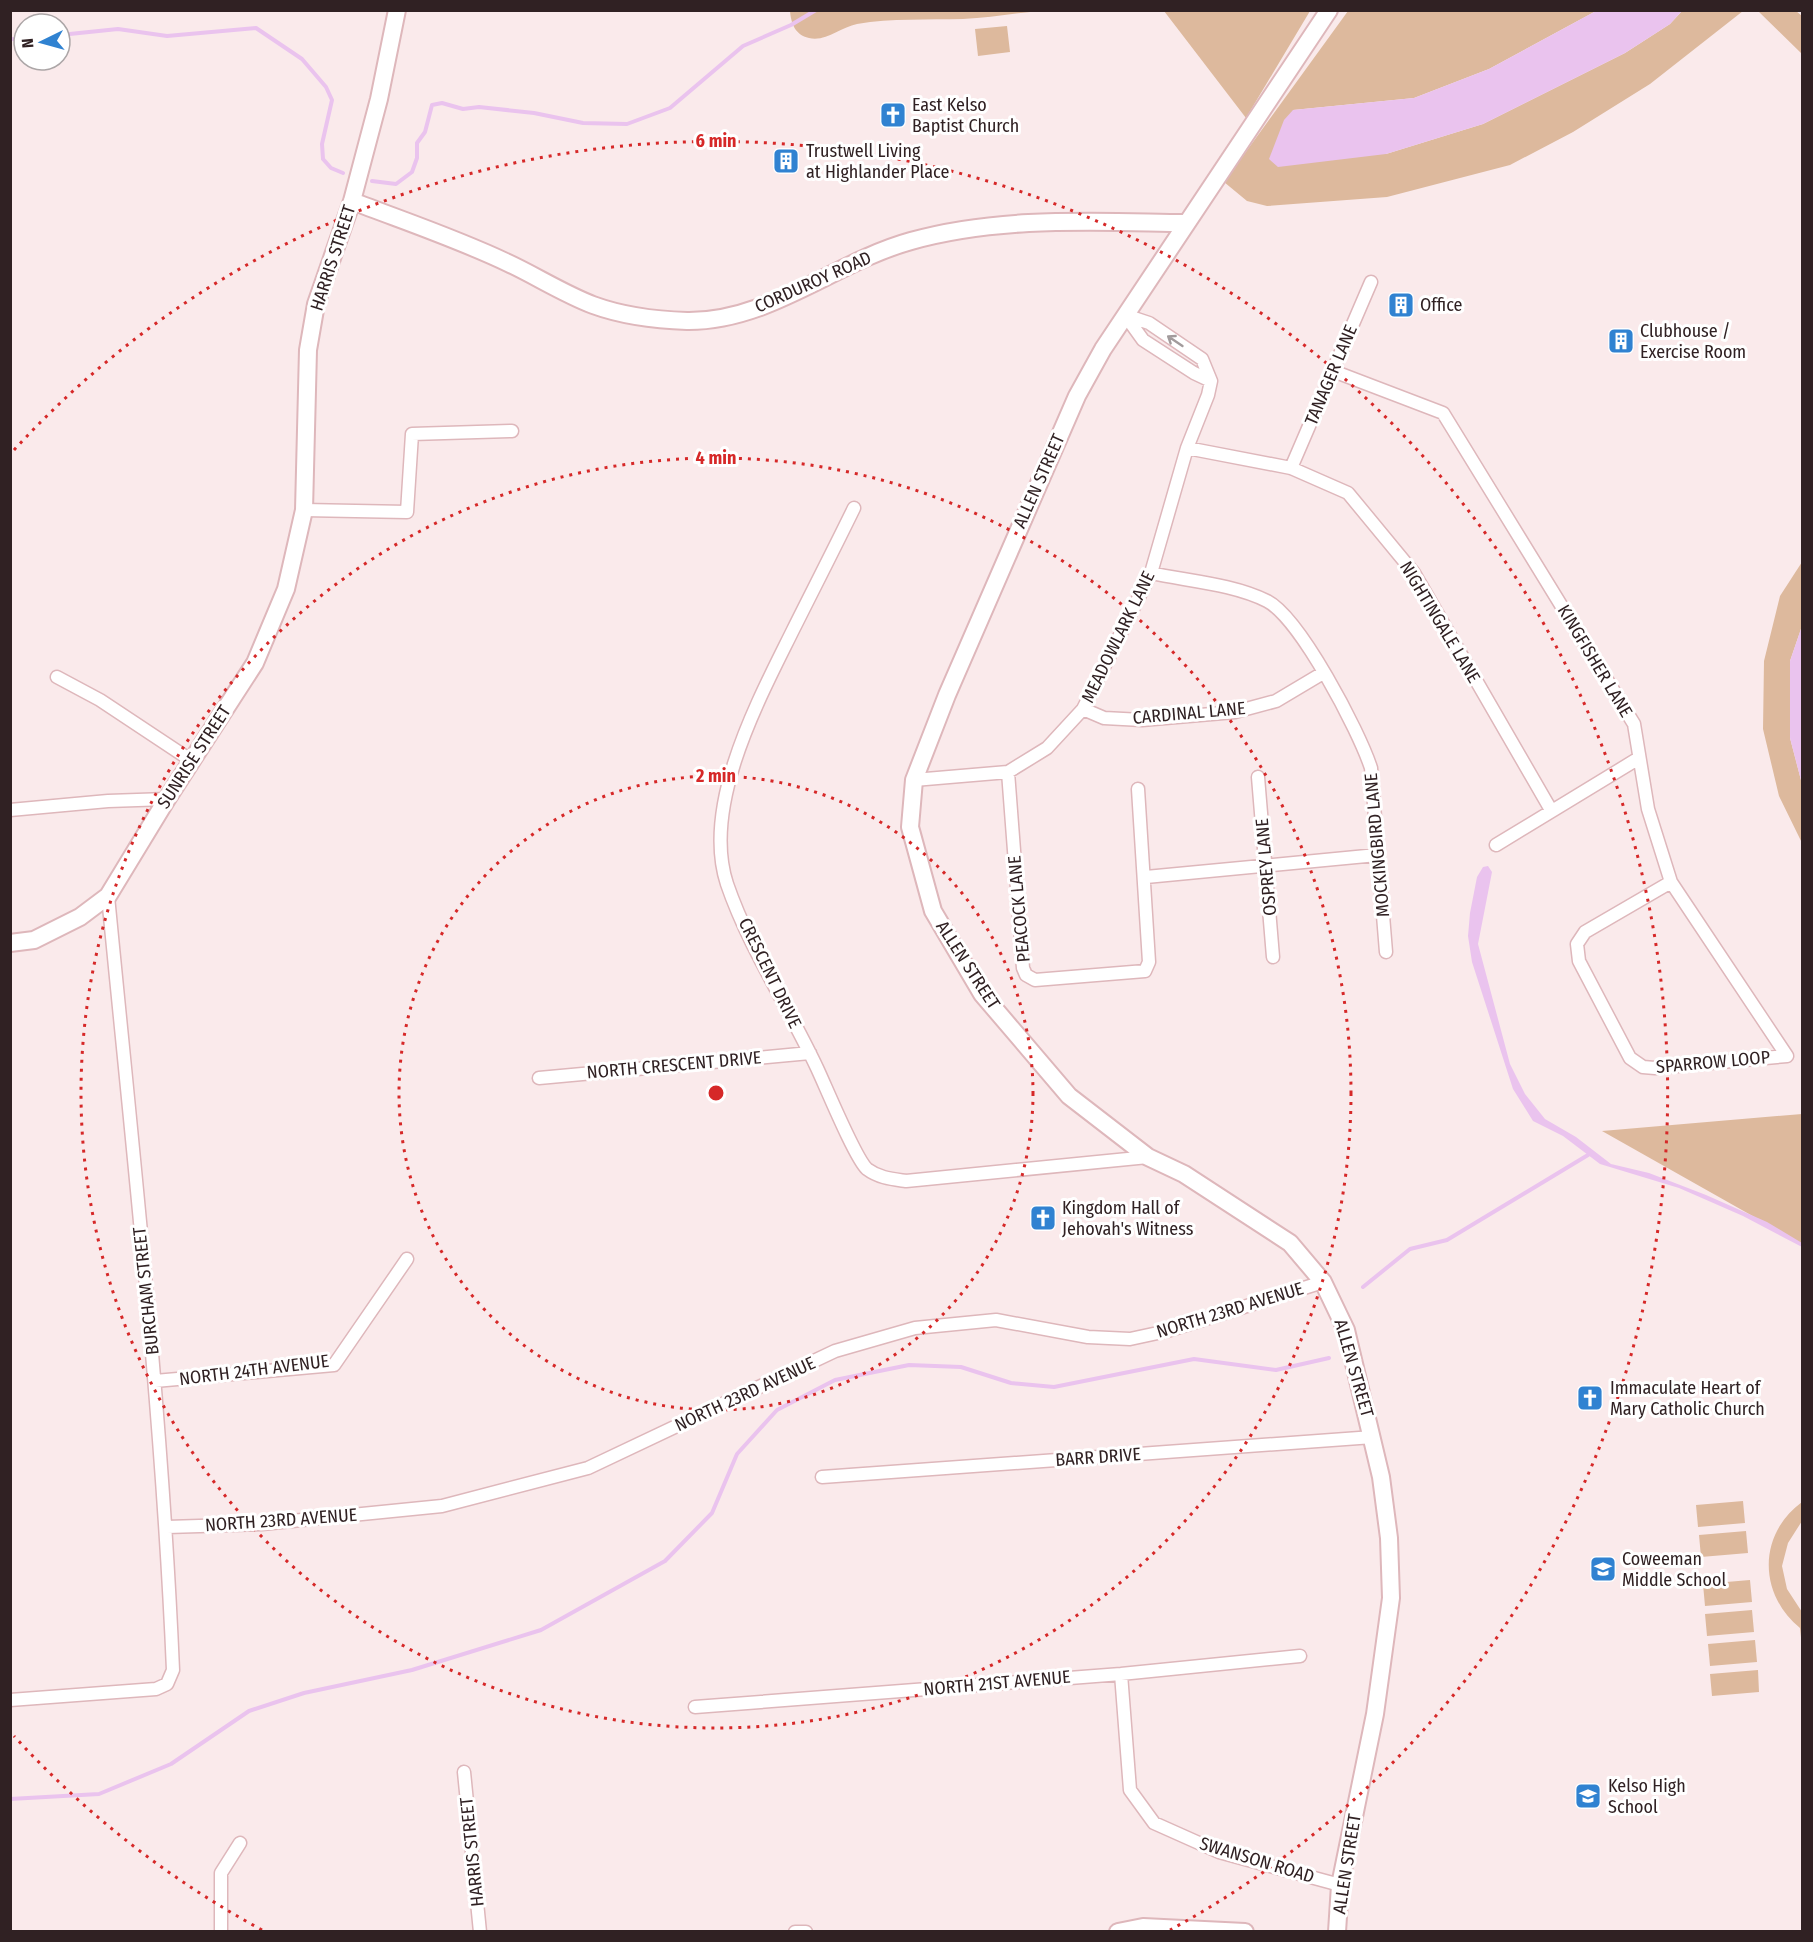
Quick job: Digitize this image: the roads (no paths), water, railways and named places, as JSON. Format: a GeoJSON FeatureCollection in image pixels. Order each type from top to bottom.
{"type":"FeatureCollection","features":[{"type":"Feature","properties":{"kind":"street","name":"HARRIS STREET"},"geometry":{"type":"LineString","coordinates":[[304,510],[308,350],[316,304],[352,201],[382,88],[397,10]]}},
{"type":"Feature","properties":{"kind":"street","name":"ALLEN STREET"},"geometry":{"type":"LineString","coordinates":[[1329,10],[1102,349],[1052,449],[947,695],[914,780],[910,827],[933,911],[982,994],[1069,1096],[1148,1157],[1184,1174],[1290,1243],[1323,1282],[1346,1330],[1373,1437],[1389,1538],[1391,1598],[1375,1714],[1341,1885],[1337,1932]]}},
{"type":"Feature","properties":{"kind":"street","name":"CORDUROY ROAD"},"geometry":{"type":"LineString","coordinates":[[352,201],[507,262],[592,305],[641,317],[685,321],[719,318],[751,311],[873,255],[941,233],[993,226],[1054,222],[1186,223]]}},
{"type":"Feature","properties":{"kind":"street","name":"TANAGER LANE"},"geometry":{"type":"LineString","coordinates":[[1291,468],[1371,282]]}},
{"type":"Feature","properties":{"kind":"street","name":"MEADOWLARK LANE"},"geometry":{"type":"LineString","coordinates":[[914,780],[1008,772],[1047,748],[1083,709],[1151,573],[1187,448],[1208,395],[1211,381],[1194,373],[1143,340],[1125,315]]}},
{"type":"Feature","properties":{"kind":"street","name":"KINGFISHER LANE"},"geometry":{"type":"LineString","coordinates":[[1333,371],[1443,412],[1634,724],[1648,809],[1671,882],[1788,1056]]}},
{"type":"Feature","properties":{"kind":"street"},"geometry":{"type":"LineString","coordinates":[[304,510],[407,512],[412,434],[512,431]]}},
{"type":"Feature","properties":{"kind":"street","name":"NIGHTINGALE LANE"},"geometry":{"type":"LineString","coordinates":[[1187,448],[1291,468],[1348,493],[1414,573],[1551,810]]}},
{"type":"Feature","properties":{"kind":"street","name":"CRESCENT DRIVE"},"geometry":{"type":"LineString","coordinates":[[854,508],[756,704],[733,763],[723,815],[722,849],[727,882],[750,937],[810,1053],[856,1151],[866,1168],[883,1178],[906,1181],[1148,1157]]}},
{"type":"Feature","properties":{"kind":"street","name":"SUNRISE STREET"},"geometry":{"type":"LineString","coordinates":[[10,942],[34,940],[80,917],[108,896],[167,799],[255,663],[286,589],[304,510]]}},
{"type":"Feature","properties":{"kind":"street","name":"MOCKINGBIRD LANE"},"geometry":{"type":"LineString","coordinates":[[1151,573],[1251,594],[1269,602],[1285,615],[1323,673],[1363,743],[1371,768],[1386,952]]}},
{"type":"Feature","properties":{"kind":"street","name":"CARDINAL LANE"},"geometry":{"type":"LineString","coordinates":[[1083,709],[1104,718],[1142,720],[1235,712],[1276,701],[1323,673]]}},
{"type":"Feature","properties":{"kind":"street"},"geometry":{"type":"LineString","coordinates":[[57,677],[100,700],[192,761]]}},
{"type":"Feature","properties":{"kind":"street"},"geometry":{"type":"LineString","coordinates":[[1496,845],[1639,758]]}},
{"type":"Feature","properties":{"kind":"street","name":"PEACOCK LANE"},"geometry":{"type":"LineString","coordinates":[[1008,772],[1023,968],[1026,975],[1035,980],[1145,971],[1149,962],[1146,877],[1138,789]]}},
{"type":"Feature","properties":{"kind":"street","name":"OSPREY LANE"},"geometry":{"type":"LineString","coordinates":[[1258,777],[1274,957]]}},
{"type":"Feature","properties":{"kind":"street"},"geometry":{"type":"LineString","coordinates":[[10,810],[108,801],[167,799]]}},
{"type":"Feature","properties":{"kind":"street"},"geometry":{"type":"LineString","coordinates":[[1146,877],[1377,855]]}},
{"type":"Feature","properties":{"kind":"street","name":"SPARROW LOOP"},"geometry":{"type":"LineString","coordinates":[[1671,882],[1585,932],[1577,945],[1579,961],[1630,1058],[1643,1067],[1656,1068],[1788,1056]]}},
{"type":"Feature","properties":{"kind":"street","name":"BURCHAM STREET"},"geometry":{"type":"LineString","coordinates":[[10,1700],[156,1689],[166,1684],[173,1670],[166,1527],[155,1381],[108,896]]}},
{"type":"Feature","properties":{"kind":"street","name":"NORTH CRESCENT DRIVE"},"geometry":{"type":"LineString","coordinates":[[538,1078],[810,1053]]}},
{"type":"Feature","properties":{"kind":"street","name":"NORTH 24TH AVENUE"},"geometry":{"type":"LineString","coordinates":[[155,1381],[334,1365],[407,1258]]}},
{"type":"Feature","properties":{"kind":"street","name":"NORTH 23RD AVENUE"},"geometry":{"type":"LineString","coordinates":[[166,1527],[262,1524],[442,1506],[588,1468],[835,1351],[915,1328],[996,1320],[1088,1337],[1130,1339],[1167,1331],[1323,1282]]}},
{"type":"Feature","properties":{"kind":"street","name":"BARR DRIVE"},"geometry":{"type":"LineString","coordinates":[[822,1477],[1373,1437]]}},
{"type":"Feature","properties":{"kind":"street","name":"NORTH 21ST AVENUE"},"geometry":{"type":"LineString","coordinates":[[694,1707],[1121,1674],[1300,1656]]}},
{"type":"Feature","properties":{"kind":"street","name":"SWANSON ROAD"},"geometry":{"type":"LineString","coordinates":[[1121,1674],[1130,1790],[1154,1823],[1219,1852],[1341,1885]]}},
{"type":"Feature","properties":{"kind":"street","name":"HARRIS STREET"},"geometry":{"type":"LineString","coordinates":[[464,1772],[480,1932]]}},
{"type":"Feature","properties":{"kind":"street"},"geometry":{"type":"LineString","coordinates":[[221,1932],[221,1873],[240,1843]]}},
{"type":"Feature","properties":{"kind":"street"},"geometry":{"type":"LineString","coordinates":[[1118,1932],[1143,1927],[1245,1932]]}},
{"type":"Feature","properties":{"kind":"street"},"geometry":{"type":"LineString","coordinates":[[795,1932],[806,1932]]}},
{"type":"Feature","properties":{"kind":"waterway"},"geometry":{"type":"LineString","coordinates":[[372,181],[396,184],[412,172],[417,158],[417,143],[425,132],[432,105],[442,103],[463,109],[479,107],[534,113],[583,123],[627,124],[670,108],[743,46],[791,25],[816,10]]}},
{"type":"Feature","properties":{"kind":"waterway"},"geometry":{"type":"LineString","coordinates":[[72,34],[118,29],[167,36],[256,28],[302,59],[326,87],[332,100],[322,144],[323,159],[331,168],[343,173]]}},
{"type":"Feature","properties":{"kind":"waterway"},"geometry":{"type":"LineString","coordinates":[[1363,1287],[1410,1249],[1447,1240],[1588,1155]]}},
{"type":"Feature","properties":{"kind":"waterway"},"geometry":{"type":"LineString","coordinates":[[10,1799],[99,1794],[171,1764],[249,1711],[304,1693],[412,1670],[541,1630],[665,1561],[712,1513],[737,1454],[777,1410],[835,1380],[909,1365],[961,1367],[1011,1383],[1054,1387],[1194,1359],[1276,1370],[1329,1358]]}},
{"type":"Feature","properties":{"kind":"place","name":"East Kelso Baptist Church"},"geometry":{"type":"Point","coordinates":[893,115]}},
{"type":"Feature","properties":{"kind":"place","name":"Trustwell Living at Highlander Place"},"geometry":{"type":"Point","coordinates":[786,161]}},
{"type":"Feature","properties":{"kind":"place","name":"Office"},"geometry":{"type":"Point","coordinates":[1401,305]}},
{"type":"Feature","properties":{"kind":"place","name":"Clubhouse / Exercise Room"},"geometry":{"type":"Point","coordinates":[1621,341]}},
{"type":"Feature","properties":{"kind":"place","name":"Kingdom Hall of Jehovah's Witness"},"geometry":{"type":"Point","coordinates":[1043,1218]}},
{"type":"Feature","properties":{"kind":"place","name":"Immaculate Heart of Mary Catholic Church"},"geometry":{"type":"Point","coordinates":[1590,1398]}},
{"type":"Feature","properties":{"kind":"place","name":"Coweeman Middle School"},"geometry":{"type":"Point","coordinates":[1603,1569]}},
{"type":"Feature","properties":{"kind":"place","name":"Kelso High School"},"geometry":{"type":"Point","coordinates":[1588,1796]}}]}
